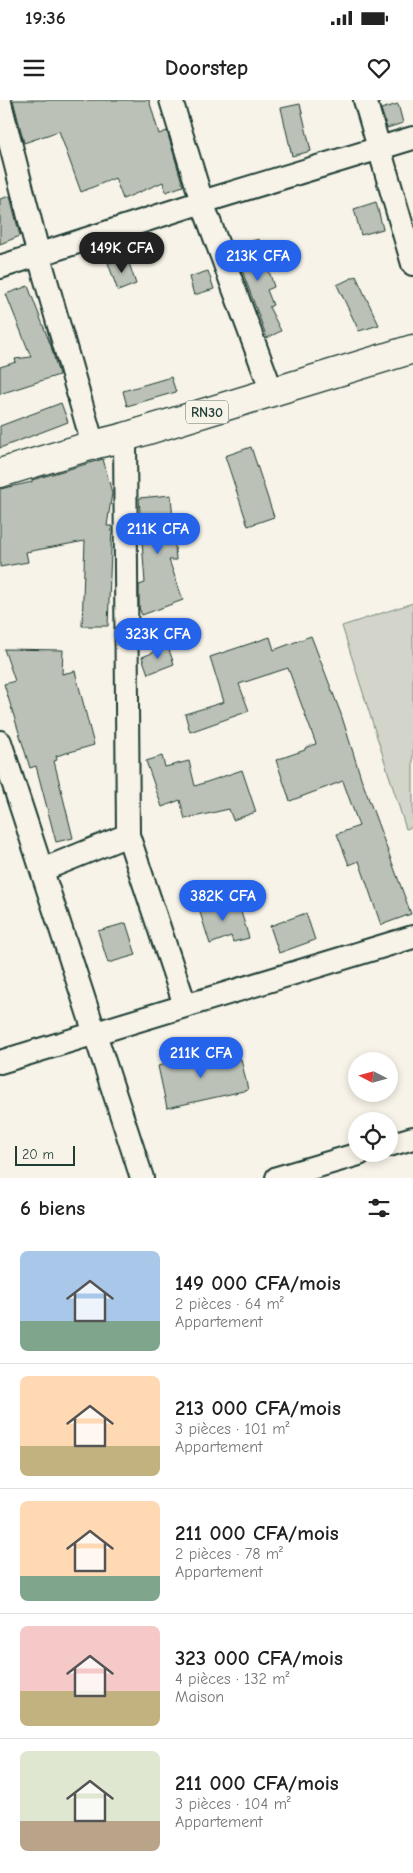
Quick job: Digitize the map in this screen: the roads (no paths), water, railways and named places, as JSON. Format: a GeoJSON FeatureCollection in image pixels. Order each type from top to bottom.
{"type":"FeatureCollection","features":[{"type":"Feature","properties":{"kind":"main road","name":"RN30"},"geometry":{"type":"LineString","coordinates":[[0,473],[413,349]]}},
{"type":"Feature","properties":{"kind":"street"},"geometry":{"type":"LineString","coordinates":[[171,100],[202,202],[272,392]]}},
{"type":"Feature","properties":{"kind":"street"},"geometry":{"type":"LineString","coordinates":[[365,100],[413,264]]}},
{"type":"Feature","properties":{"kind":"street"},"geometry":{"type":"LineString","coordinates":[[0,103],[39,256],[93,445]]}},
{"type":"Feature","properties":{"kind":"street"},"geometry":{"type":"LineString","coordinates":[[0,267],[202,202],[413,138]]}},
{"type":"Feature","properties":{"kind":"street"},"geometry":{"type":"LineString","coordinates":[[125,437],[128,835],[185,1005]]}},
{"type":"Feature","properties":{"kind":"street"},"geometry":{"type":"LineString","coordinates":[[0,742],[142,1178]]}},
{"type":"Feature","properties":{"kind":"street"},"geometry":{"type":"LineString","coordinates":[[42,870],[128,835]]}},
{"type":"Feature","properties":{"kind":"street"},"geometry":{"type":"LineString","coordinates":[[0,1062],[413,937]]}},
{"type":"Feature","properties":{"kind":"street"},"geometry":{"type":"LineString","coordinates":[[398,1142],[413,1138]]}},
{"type":"Feature","properties":{"kind":"street"},"geometry":{"type":"LineString","coordinates":[[277,1178],[348,1157]]}}]}
